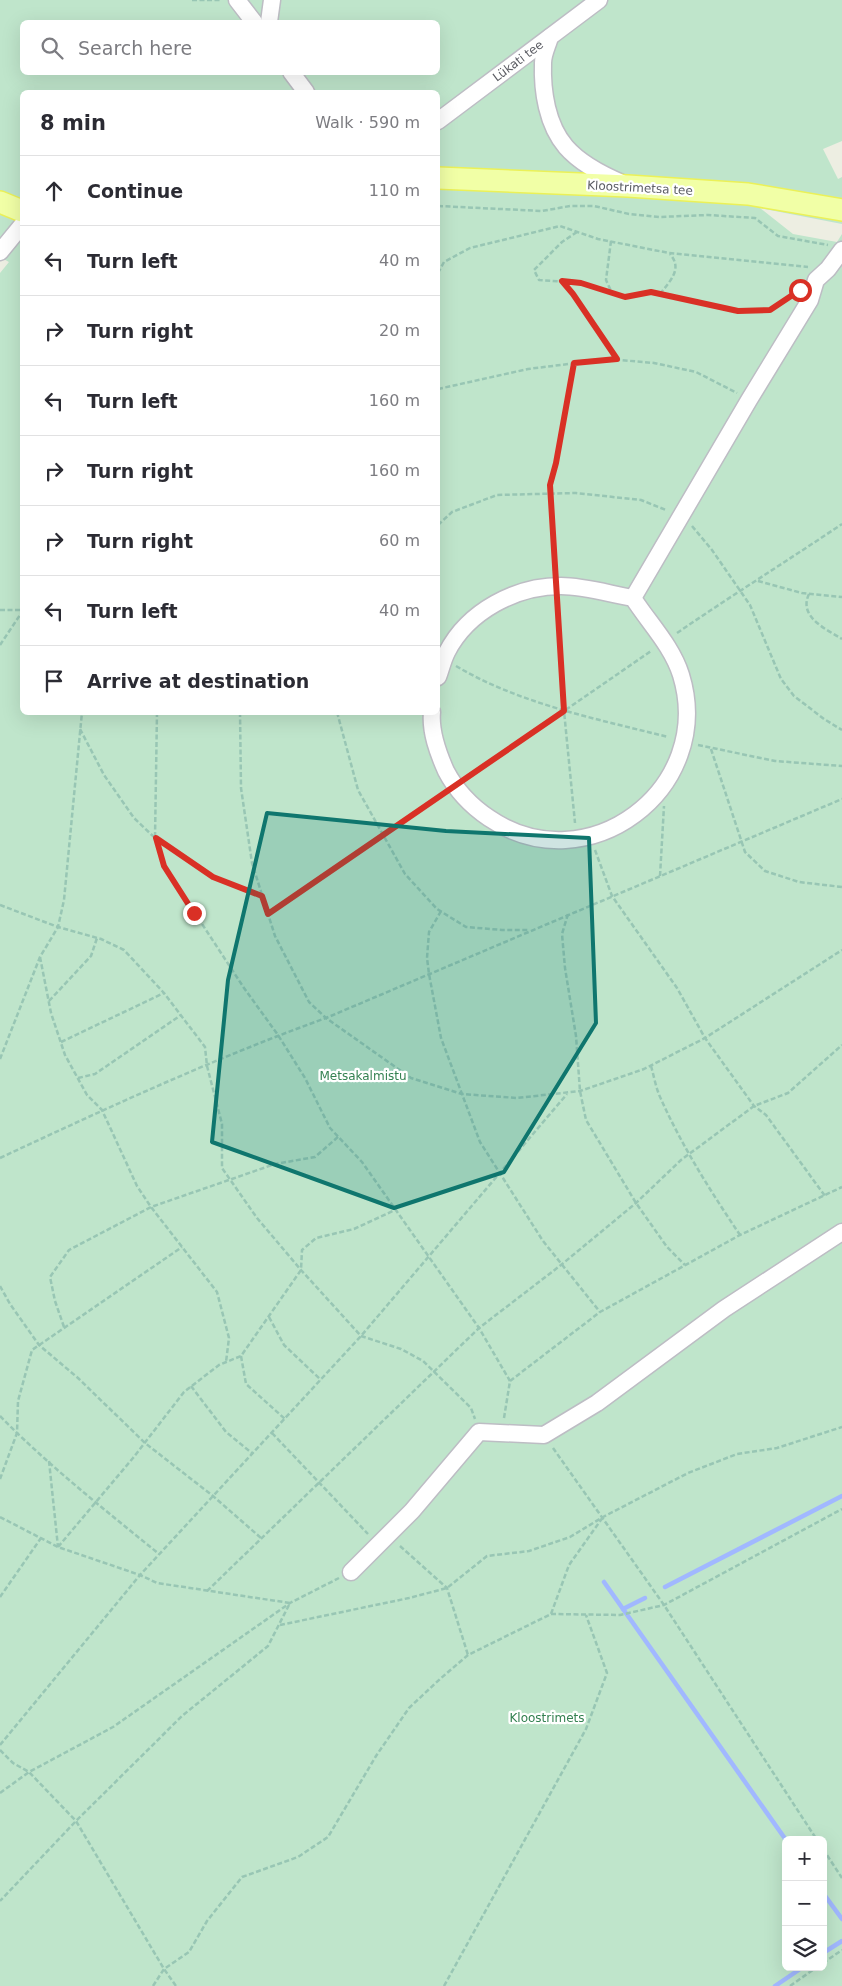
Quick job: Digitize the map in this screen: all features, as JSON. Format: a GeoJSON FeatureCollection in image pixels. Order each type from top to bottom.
{"type":"FeatureCollection","features":[{"type":"Feature","properties":{"kind":"main road","name":"Kloostrimetsa tee"},"geometry":{"type":"LineString","coordinates":[[440,178],[628,186],[748,194],[842,210]]}},
{"type":"Feature","properties":{"kind":"main road"},"geometry":{"type":"LineString","coordinates":[[0,202],[20,210]]}},
{"type":"Feature","properties":{"kind":"street"},"geometry":{"type":"LineString","coordinates":[[237,0],[252,20]]}},
{"type":"Feature","properties":{"kind":"street"},"geometry":{"type":"LineString","coordinates":[[269,20],[272,0]]}},
{"type":"Feature","properties":{"kind":"street","name":"Lükati tee"},"geometry":{"type":"LineString","coordinates":[[440,119],[599,0]]}},
{"type":"Feature","properties":{"kind":"street"},"geometry":{"type":"LineString","coordinates":[[550,36],[542,61],[545,99],[554,129],[567,148],[586,163],[605,176],[628,186]]}},
{"type":"Feature","properties":{"kind":"street"},"geometry":{"type":"LineString","coordinates":[[293,75],[304,90]]}},
{"type":"Feature","properties":{"kind":"street"},"geometry":{"type":"LineString","coordinates":[[0,252],[20,227]]}},
{"type":"Feature","properties":{"kind":"street"},"geometry":{"type":"LineString","coordinates":[[633,598],[810,300],[822,274],[838,248]]}},
{"type":"Feature","properties":{"kind":"street"},"geometry":{"type":"LineString","coordinates":[[432,715],[437,751],[455,786],[474,808],[503,828],[531,838],[560,841],[584,838],[618,827],[642,810],[663,788],[677,762],[683,741],[686,704],[681,675],[664,642],[633,598],[562,586],[527,590],[496,602],[468,624],[448,651],[440,671]]}},
{"type":"Feature","properties":{"kind":"street"},"geometry":{"type":"LineString","coordinates":[[351,1572],[412,1511],[479,1432],[544,1435],[597,1403],[724,1309],[842,1232]]}},
{"type":"Feature","properties":{"kind":"path"},"geometry":{"type":"LineString","coordinates":[[192,0],[220,0]]}},
{"type":"Feature","properties":{"kind":"path"},"geometry":{"type":"LineString","coordinates":[[440,206],[542,210],[570,206],[594,206],[629,214],[659,217],[708,215],[755,218],[778,236],[838,248]]}},
{"type":"Feature","properties":{"kind":"path"},"geometry":{"type":"LineString","coordinates":[[440,269],[444,262],[470,248],[560,226],[611,242],[669,253],[822,274]]}},
{"type":"Feature","properties":{"kind":"path"},"geometry":{"type":"LineString","coordinates":[[578,232],[562,242],[534,270],[538,280],[581,283],[625,297],[651,292],[738,311],[770,310],[822,274]]}},
{"type":"Feature","properties":{"kind":"path"},"geometry":{"type":"LineString","coordinates":[[611,242],[606,280],[612,293]]}},
{"type":"Feature","properties":{"kind":"path"},"geometry":{"type":"LineString","coordinates":[[660,294],[675,273],[675,260],[669,253]]}},
{"type":"Feature","properties":{"kind":"path"},"geometry":{"type":"LineString","coordinates":[[562,281],[617,359]]}},
{"type":"Feature","properties":{"kind":"path"},"geometry":{"type":"LineString","coordinates":[[440,389],[528,369],[617,359],[654,363],[696,372],[724,384],[749,400]]}},
{"type":"Feature","properties":{"kind":"path"},"geometry":{"type":"LineString","coordinates":[[574,363],[556,463],[550,485],[555,586],[574,823],[584,838],[612,896],[677,988],[705,1038],[754,1106],[766,1116],[826,1196]]}},
{"type":"Feature","properties":{"kind":"path"},"geometry":{"type":"LineString","coordinates":[[440,523],[452,512],[497,495],[576,493],[641,500],[681,516],[696,528],[750,605],[782,679],[794,696],[842,730]]}},
{"type":"Feature","properties":{"kind":"path"},"geometry":{"type":"LineString","coordinates":[[268,914],[739,590],[757,581],[842,524]]}},
{"type":"Feature","properties":{"kind":"path"},"geometry":{"type":"LineString","coordinates":[[757,581],[809,594],[842,596]]}},
{"type":"Feature","properties":{"kind":"path"},"geometry":{"type":"LineString","coordinates":[[809,594],[806,601],[807,610],[816,623],[842,639]]}},
{"type":"Feature","properties":{"kind":"path"},"geometry":{"type":"LineString","coordinates":[[0,610],[20,611]]}},
{"type":"Feature","properties":{"kind":"path"},"geometry":{"type":"LineString","coordinates":[[0,645],[20,614]]}},
{"type":"Feature","properties":{"kind":"path"},"geometry":{"type":"LineString","coordinates":[[444,659],[480,681],[564,711],[711,749],[775,760],[842,766]]}},
{"type":"Feature","properties":{"kind":"path"},"geometry":{"type":"LineString","coordinates":[[0,1059],[40,957],[58,927],[64,900],[81,715]]}},
{"type":"Feature","properties":{"kind":"path"},"geometry":{"type":"LineString","coordinates":[[157,715],[156,838],[164,866],[305,1078],[330,1128],[362,1162],[479,1328],[510,1381],[501,1434]]}},
{"type":"Feature","properties":{"kind":"path"},"geometry":{"type":"LineString","coordinates":[[240,715],[241,788],[252,863],[275,936],[309,1002],[326,1018],[411,1078],[462,1094],[517,1098],[580,1091],[652,1066],[705,1038],[842,950]]}},
{"type":"Feature","properties":{"kind":"path"},"geometry":{"type":"LineString","coordinates":[[338,715],[358,790],[405,874],[441,912],[466,926],[502,930],[532,930]]}},
{"type":"Feature","properties":{"kind":"path"},"geometry":{"type":"LineString","coordinates":[[79,728],[104,775],[134,818],[156,838],[213,877],[262,896]]}},
{"type":"Feature","properties":{"kind":"path"},"geometry":{"type":"LineString","coordinates":[[711,749],[745,852],[764,871],[800,882],[842,887]]}},
{"type":"Feature","properties":{"kind":"path"},"geometry":{"type":"LineString","coordinates":[[660,876],[667,780]]}},
{"type":"Feature","properties":{"kind":"path"},"geometry":{"type":"LineString","coordinates":[[0,1158],[102,1110],[278,1036],[326,1018],[842,799]]}},
{"type":"Feature","properties":{"kind":"path"},"geometry":{"type":"LineString","coordinates":[[0,905],[58,927],[96,938],[124,950],[164,993],[205,1047],[207,1066],[222,1124],[222,1168],[257,1218],[361,1336],[401,1349],[423,1361],[435,1371],[471,1408],[479,1432]]}},
{"type":"Feature","properties":{"kind":"path"},"geometry":{"type":"LineString","coordinates":[[441,912],[429,932],[427,958],[429,974],[441,1038],[480,1142],[543,1241],[600,1312]]}},
{"type":"Feature","properties":{"kind":"path"},"geometry":{"type":"LineString","coordinates":[[568,914],[562,934],[565,968],[576,1036],[580,1091],[586,1120],[636,1203],[667,1247],[685,1265]]}},
{"type":"Feature","properties":{"kind":"path"},"geometry":{"type":"LineString","coordinates":[[49,1000],[91,956],[96,938]]}},
{"type":"Feature","properties":{"kind":"path"},"geometry":{"type":"LineString","coordinates":[[40,957],[64,1055],[87,1095],[102,1110],[137,1186],[217,1292],[229,1338],[226,1362]]}},
{"type":"Feature","properties":{"kind":"path"},"geometry":{"type":"LineString","coordinates":[[61,1042],[164,993]]}},
{"type":"Feature","properties":{"kind":"path"},"geometry":{"type":"LineString","coordinates":[[78,1078],[95,1074],[181,1015]]}},
{"type":"Feature","properties":{"kind":"path"},"geometry":{"type":"LineString","coordinates":[[207,1591],[479,1328],[561,1265],[636,1203],[690,1154],[754,1106],[788,1093],[842,1045]]}},
{"type":"Feature","properties":{"kind":"path"},"geometry":{"type":"LineString","coordinates":[[652,1066],[660,1097],[690,1154],[740,1235]]}},
{"type":"Feature","properties":{"kind":"path"},"geometry":{"type":"LineString","coordinates":[[0,1745],[140,1575],[361,1336],[568,1093]]}},
{"type":"Feature","properties":{"kind":"path"},"geometry":{"type":"LineString","coordinates":[[64,1327],[55,1301],[50,1277],[69,1250],[151,1207],[276,1164],[315,1156],[339,1136]]}},
{"type":"Feature","properties":{"kind":"path"},"geometry":{"type":"LineString","coordinates":[[510,1381],[600,1312],[740,1235],[842,1187]]}},
{"type":"Feature","properties":{"kind":"path"},"geometry":{"type":"LineString","coordinates":[[58,1547],[145,1443],[184,1392],[219,1365],[241,1356],[301,1270],[302,1250],[316,1238],[354,1229],[395,1210]]}},
{"type":"Feature","properties":{"kind":"path"},"geometry":{"type":"LineString","coordinates":[[0,1479],[17,1433],[18,1401],[32,1350],[182,1247]]}},
{"type":"Feature","properties":{"kind":"path"},"geometry":{"type":"LineString","coordinates":[[0,1286],[10,1304],[39,1345],[78,1378],[145,1443],[213,1496],[262,1538]]}},
{"type":"Feature","properties":{"kind":"path"},"geometry":{"type":"LineString","coordinates":[[269,1317],[284,1345],[321,1380]]}},
{"type":"Feature","properties":{"kind":"path"},"geometry":{"type":"LineString","coordinates":[[241,1356],[246,1384],[285,1419]]}},
{"type":"Feature","properties":{"kind":"path"},"geometry":{"type":"LineString","coordinates":[[191,1386],[226,1432],[253,1454]]}},
{"type":"Feature","properties":{"kind":"path"},"geometry":{"type":"LineString","coordinates":[[0,1416],[95,1502],[159,1554]]}},
{"type":"Feature","properties":{"kind":"path"},"geometry":{"type":"LineString","coordinates":[[279,1625],[409,1598],[447,1588],[487,1556],[529,1551],[570,1538],[603,1517],[688,1473],[737,1454],[777,1448],[842,1427]]}},
{"type":"Feature","properties":{"kind":"path"},"geometry":{"type":"LineString","coordinates":[[272,1433],[320,1482],[383,1540],[447,1588],[468,1655]]}},
{"type":"Feature","properties":{"kind":"path"},"geometry":{"type":"LineString","coordinates":[[544,1435],[664,1604],[814,1836]]}},
{"type":"Feature","properties":{"kind":"path"},"geometry":{"type":"LineString","coordinates":[[49,1461],[58,1547]]}},
{"type":"Feature","properties":{"kind":"path"},"geometry":{"type":"LineString","coordinates":[[153,1986],[164,1969],[189,1952],[207,1921],[242,1877],[298,1857],[328,1837],[376,1756],[409,1708],[468,1655],[551,1614],[620,1615],[664,1604],[842,1509]]}},
{"type":"Feature","properties":{"kind":"path"},"geometry":{"type":"LineString","coordinates":[[0,1517],[58,1547],[140,1575],[157,1583],[290,1602]]}},
{"type":"Feature","properties":{"kind":"path"},"geometry":{"type":"LineString","coordinates":[[551,1614],[569,1565],[603,1517]]}},
{"type":"Feature","properties":{"kind":"path"},"geometry":{"type":"LineString","coordinates":[[0,1597],[41,1538]]}},
{"type":"Feature","properties":{"kind":"path"},"geometry":{"type":"LineString","coordinates":[[0,1793],[29,1772],[113,1727],[290,1602],[351,1572]]}},
{"type":"Feature","properties":{"kind":"path"},"geometry":{"type":"LineString","coordinates":[[0,1901],[76,1821],[182,1716],[268,1646],[290,1602]]}},
{"type":"Feature","properties":{"kind":"path"},"geometry":{"type":"LineString","coordinates":[[444,1986],[586,1729],[607,1673],[586,1615]]}},
{"type":"Feature","properties":{"kind":"path"},"geometry":{"type":"LineString","coordinates":[[0,1750],[13,1763],[29,1772],[76,1821],[176,1986]]}},
{"type":"Feature","properties":{"kind":"path"},"geometry":{"type":"LineString","coordinates":[[827,1855],[842,1878]]}},
{"type":"Feature","properties":{"kind":"path"},"geometry":{"type":"LineString","coordinates":[[827,1960],[842,1950]]}},
{"type":"Feature","properties":{"kind":"path"},"geometry":{"type":"LineString","coordinates":[[790,1986],[811,1971]]}},
{"type":"Feature","properties":{"kind":"highlighted area"},"geometry":{"type":"Polygon","coordinates":[[[267,813],[446,831],[589,838],[596,1023],[504,1172],[394,1208],[212,1142],[228,980],[267,813]]]}},
{"type":"Feature","properties":{"kind":"green space","name":"Metsakalmistu"},"geometry":{"type":"Polygon","coordinates":[[[0,0],[842,0],[842,141],[823,149],[838,179],[842,177],[842,224],[760,208],[793,234],[837,242],[842,234],[842,1986],[0,1986],[0,273],[9,262],[0,257],[0,0]]]}},
{"type":"Feature","properties":{"kind":"waterway"},"geometry":{"type":"LineString","coordinates":[[665,1587],[842,1496]]}},
{"type":"Feature","properties":{"kind":"waterway"},"geometry":{"type":"LineString","coordinates":[[604,1582],[783,1836]]}},
{"type":"Feature","properties":{"kind":"waterway"},"geometry":{"type":"LineString","coordinates":[[623,1609],[645,1598]]}},
{"type":"Feature","properties":{"kind":"waterway"},"geometry":{"type":"LineString","coordinates":[[827,1898],[842,1919]]}},
{"type":"Feature","properties":{"kind":"waterway"},"geometry":{"type":"LineString","coordinates":[[827,1950],[842,1941]]}},
{"type":"Feature","properties":{"kind":"waterway"},"geometry":{"type":"LineString","coordinates":[[775,1986],[797,1971]]}},
{"type":"Feature","properties":{"kind":"route"},"geometry":{"type":"LineString","coordinates":[[194,913],[164,866],[156,838],[213,877],[262,896],[268,914],[564,711],[550,485],[556,463],[574,363],[617,359],[562,281],[581,283],[625,297],[651,292],[738,311],[770,310],[800,290]]}},
{"type":"Feature","properties":{"kind":"park label","name":"Kloostrimets"},"geometry":{"type":"Point","coordinates":[547,1718]}}]}
